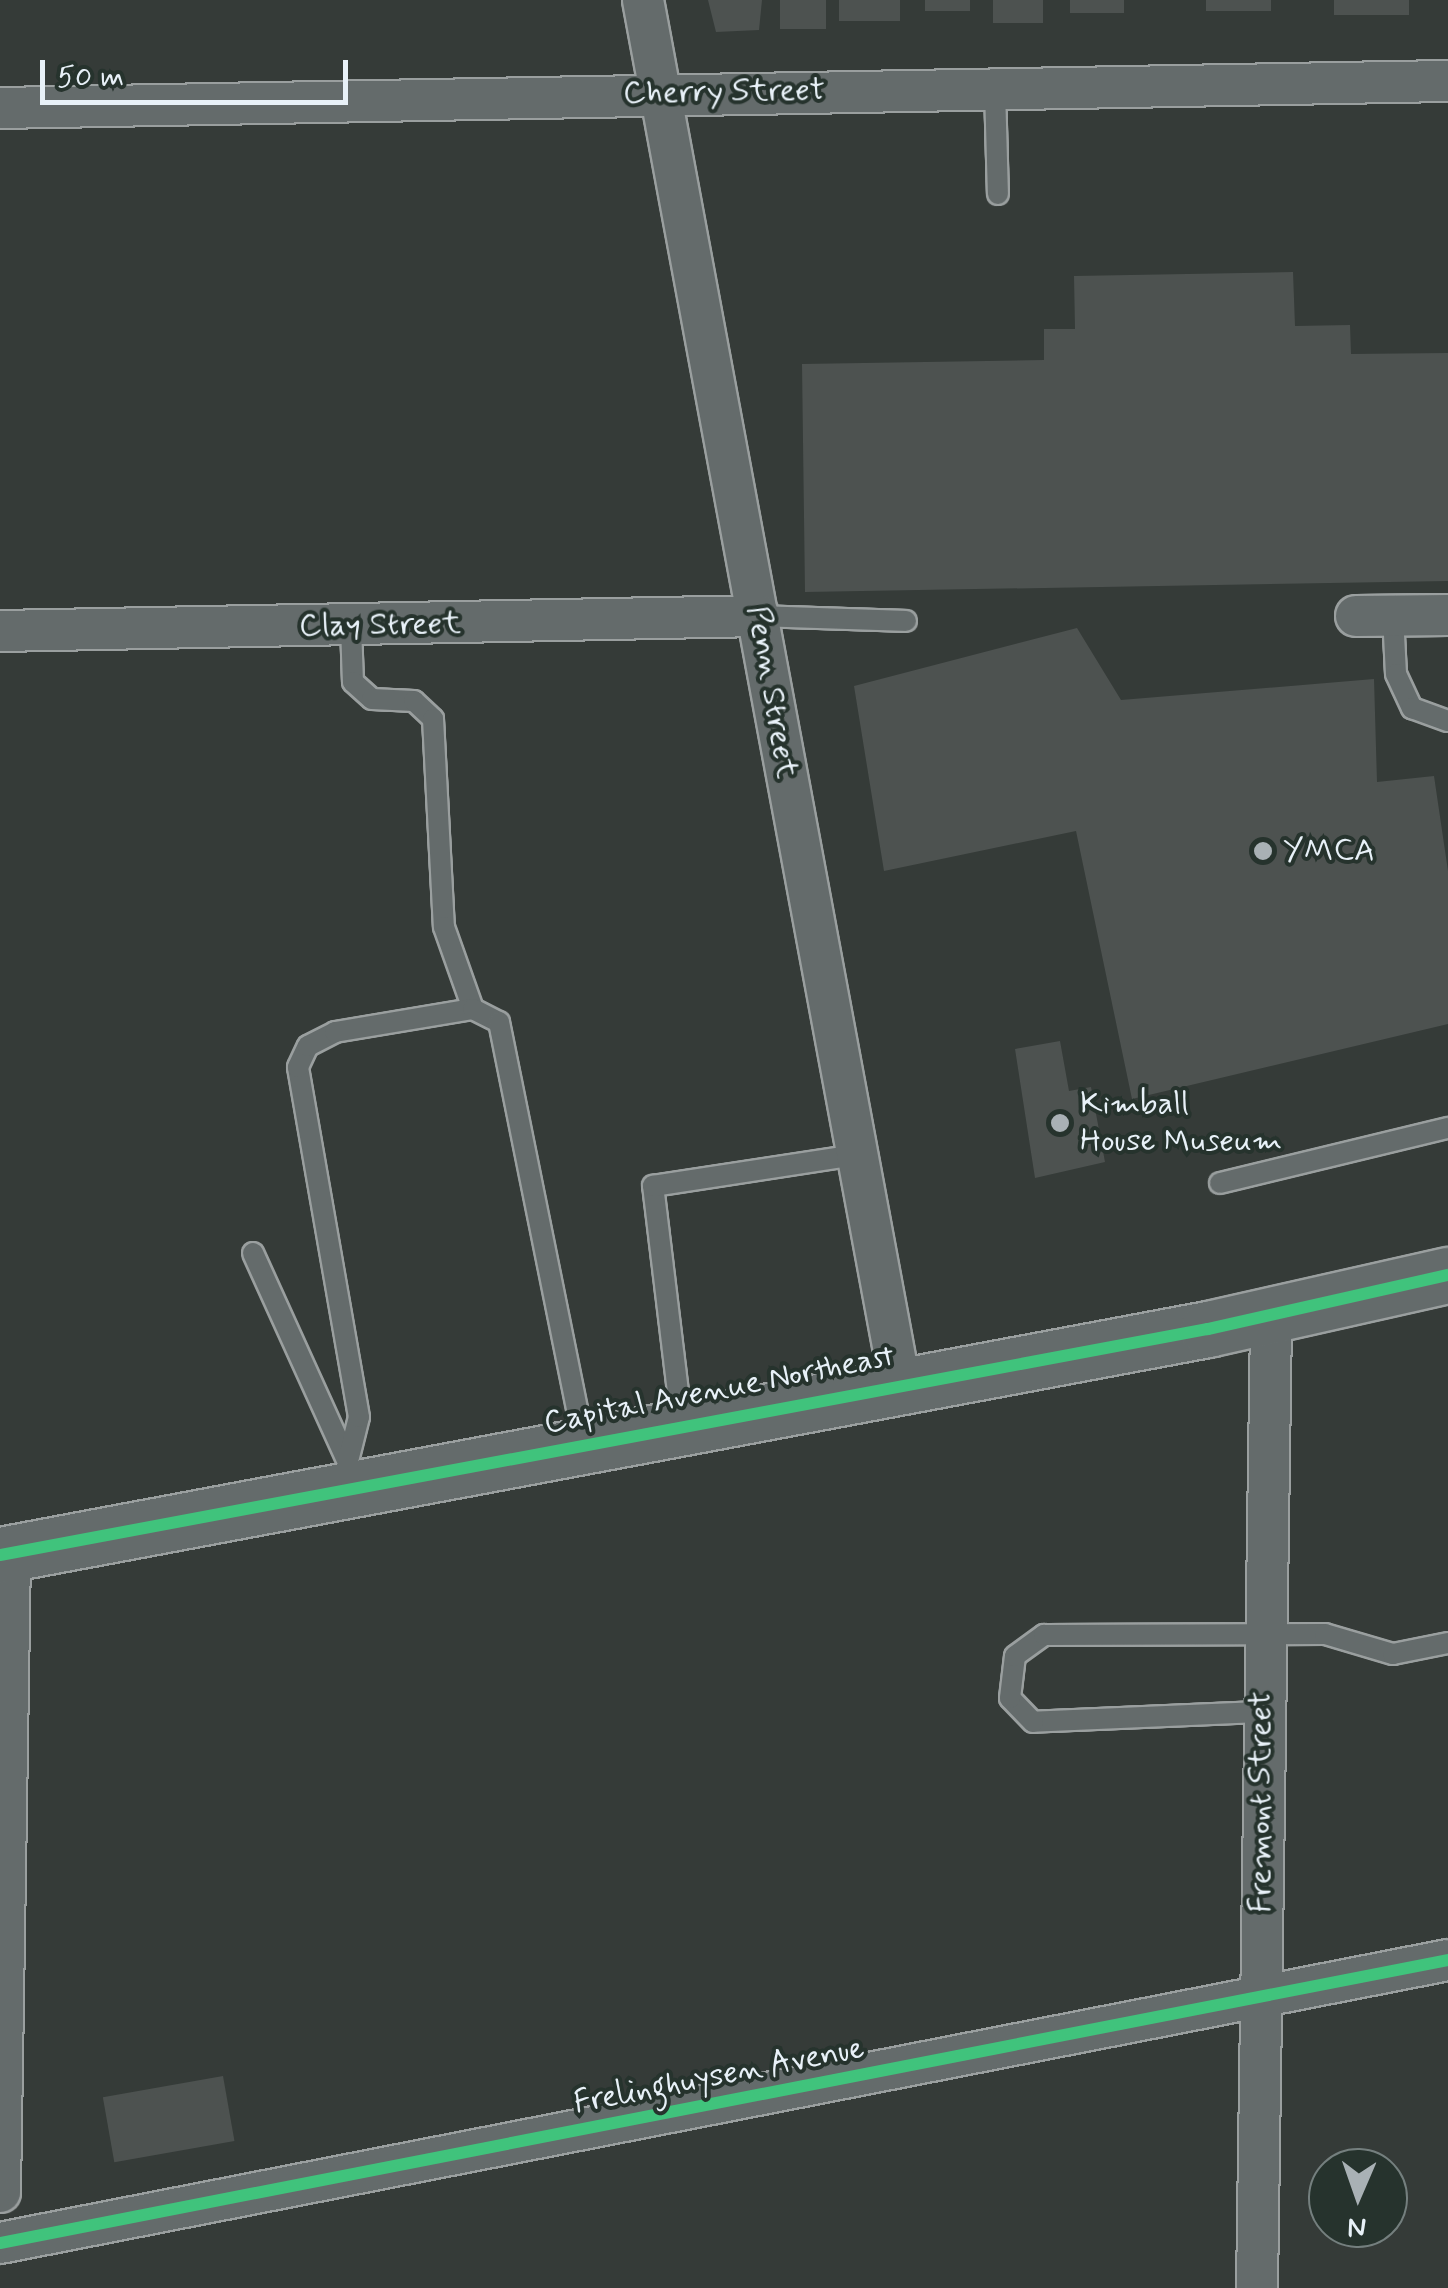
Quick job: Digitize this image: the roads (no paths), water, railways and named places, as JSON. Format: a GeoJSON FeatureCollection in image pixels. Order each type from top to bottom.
{"type":"FeatureCollection","features":[{"type":"Feature","properties":{"kind":"main road","name":"Capital Avenue Northeast"},"geometry":{"type":"LineString","coordinates":[[5,1554],[352,1474],[584,1444],[1271,1316],[1448,1275]]}},
{"type":"Feature","properties":{"kind":"street","name":"Penn Street"},"geometry":{"type":"LineString","coordinates":[[642,0],[900,1384]]}},
{"type":"Feature","properties":{"kind":"street","name":"Cherry Street"},"geometry":{"type":"LineString","coordinates":[[0,108],[1448,81]]}},
{"type":"Feature","properties":{"kind":"street"},"geometry":{"type":"LineString","coordinates":[[1375,615],[1448,615]]}},
{"type":"Feature","properties":{"kind":"street","name":"Clay Street"},"geometry":{"type":"LineString","coordinates":[[0,632],[759,616]]}},
{"type":"Feature","properties":{"kind":"street","name":"Fremont Street"},"geometry":{"type":"LineString","coordinates":[[1258,2288],[1262,1997],[1259,1712],[1271,1316]]}},
{"type":"Feature","properties":{"kind":"street"},"geometry":{"type":"LineString","coordinates":[[0,2192],[5,1554]]}},
{"type":"Feature","properties":{"kind":"street","name":"Frelinghuysen Avenue"},"geometry":{"type":"LineString","coordinates":[[0,2243],[1448,1960]]}},
{"type":"Feature","properties":{"kind":"lane"},"geometry":{"type":"LineString","coordinates":[[996,89],[998,194]]}},
{"type":"Feature","properties":{"kind":"lane"},"geometry":{"type":"LineString","coordinates":[[1375,615],[1412,708],[1448,721]]}},
{"type":"Feature","properties":{"kind":"lane"},"geometry":{"type":"LineString","coordinates":[[759,616],[906,621]]}},
{"type":"Feature","properties":{"kind":"lane"},"geometry":{"type":"LineString","coordinates":[[351,626],[354,682],[372,699],[414,701],[433,719],[444,927],[473,1009]]}},
{"type":"Feature","properties":{"kind":"lane"},"geometry":{"type":"LineString","coordinates":[[352,1474],[359,1417],[298,1066],[308,1046],[335,1032],[473,1009],[499,1022],[584,1444]]}},
{"type":"Feature","properties":{"kind":"lane"},"geometry":{"type":"LineString","coordinates":[[1220,1183],[1448,1128]]}},
{"type":"Feature","properties":{"kind":"lane"},"geometry":{"type":"LineString","coordinates":[[682,1425],[653,1186],[855,1155]]}},
{"type":"Feature","properties":{"kind":"lane"},"geometry":{"type":"LineString","coordinates":[[254,1253],[325,1429],[352,1474]]}},
{"type":"Feature","properties":{"kind":"lane"},"geometry":{"type":"LineString","coordinates":[[1259,1712],[1033,1722],[1010,1698],[1015,1656],[1044,1635],[1261,1630],[1337,1635],[1393,1654],[1448,1643]]}},
{"type":"Feature","properties":{"kind":"place","name":"YMCA"},"geometry":{"type":"Point","coordinates":[1263,851]}},
{"type":"Feature","properties":{"kind":"place","name":"Kimball House Museum"},"geometry":{"type":"Point","coordinates":[1060,1123]}}]}
